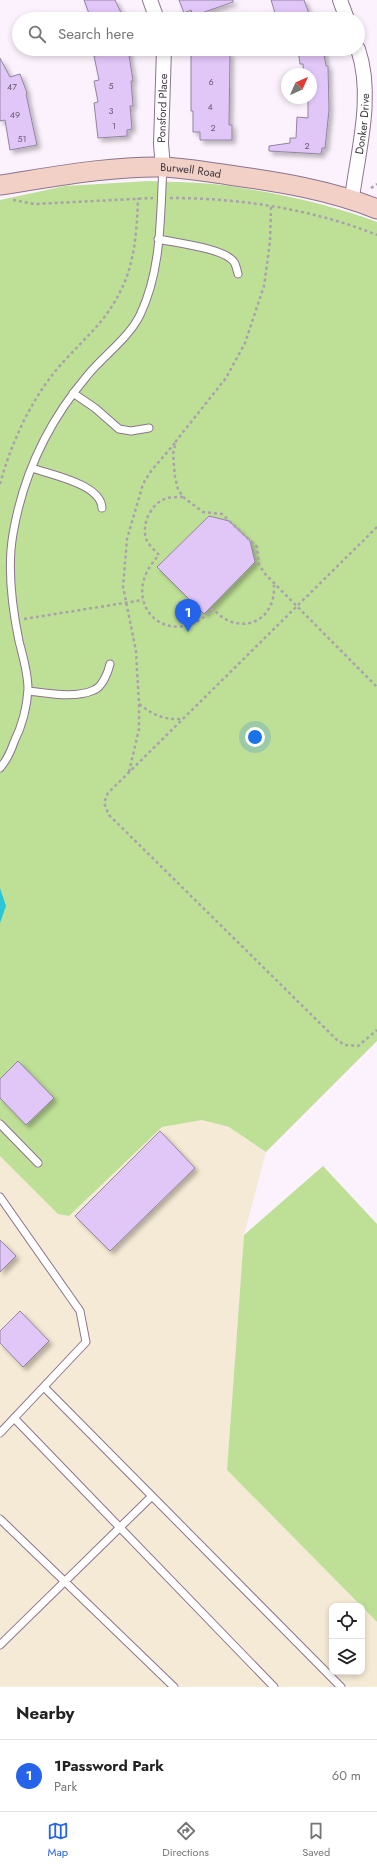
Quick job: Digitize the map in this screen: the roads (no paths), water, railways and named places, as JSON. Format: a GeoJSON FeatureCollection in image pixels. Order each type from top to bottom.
{"type":"FeatureCollection","features":[{"type":"Feature","properties":{"kind":"main road","name":"Burwell Road"},"geometry":{"type":"LineString","coordinates":[[6,193],[106,170],[163,167],[247,177],[300,186],[352,198],[377,209]]}},
{"type":"Feature","properties":{"kind":"street"},"geometry":{"type":"LineString","coordinates":[[150,0],[154,12]]}},
{"type":"Feature","properties":{"kind":"street"},"geometry":{"type":"LineString","coordinates":[[340,0],[344,12]]}},
{"type":"Feature","properties":{"kind":"street","name":"Ponsford Place"},"geometry":{"type":"LineString","coordinates":[[163,167],[161,144],[164,56]]}},
{"type":"Feature","properties":{"kind":"street","name":"Donker Drive"},"geometry":{"type":"LineString","coordinates":[[352,198],[364,111],[364,81],[359,56]]}},
{"type":"Feature","properties":{"kind":"lane"},"geometry":{"type":"LineString","coordinates":[[0,768],[19,732],[26,706],[28,690],[25,665],[16,620],[10,563],[13,535],[22,492],[49,429],[73,393],[88,375],[123,339],[140,315],[158,257],[163,167]]}},
{"type":"Feature","properties":{"kind":"lane"},"geometry":{"type":"LineString","coordinates":[[158,239],[194,247],[213,249],[225,254],[235,262],[238,274]]}},
{"type":"Feature","properties":{"kind":"lane"},"geometry":{"type":"LineString","coordinates":[[73,393],[96,408],[119,429],[131,431],[149,428]]}},
{"type":"Feature","properties":{"kind":"lane"},"geometry":{"type":"LineString","coordinates":[[32,468],[89,488],[98,496],[102,508]]}},
{"type":"Feature","properties":{"kind":"lane"},"geometry":{"type":"LineString","coordinates":[[28,690],[64,694],[95,690],[105,678],[110,664]]}},
{"type":"Feature","properties":{"kind":"lane"},"geometry":{"type":"LineString","coordinates":[[0,1124],[38,1162]]}},
{"type":"Feature","properties":{"kind":"lane"},"geometry":{"type":"LineString","coordinates":[[0,1197],[80,1311],[86,1342],[0,1433]]}},
{"type":"Feature","properties":{"kind":"lane"},"geometry":{"type":"LineString","coordinates":[[44,1387],[341,1687]]}},
{"type":"Feature","properties":{"kind":"lane"},"geometry":{"type":"LineString","coordinates":[[14,1418],[274,1687]]}},
{"type":"Feature","properties":{"kind":"lane"},"geometry":{"type":"LineString","coordinates":[[0,1646],[152,1496]]}},
{"type":"Feature","properties":{"kind":"lane"},"geometry":{"type":"LineString","coordinates":[[0,1518],[174,1687]]}},
{"type":"Feature","properties":{"kind":"water"},"geometry":{"type":"Polygon","coordinates":[[[0,888],[6,906],[0,923],[0,888]]]}},
{"type":"Feature","properties":{"kind":"place","name":"1Password Park"},"geometry":{"type":"Point","coordinates":[188,632]}}]}
